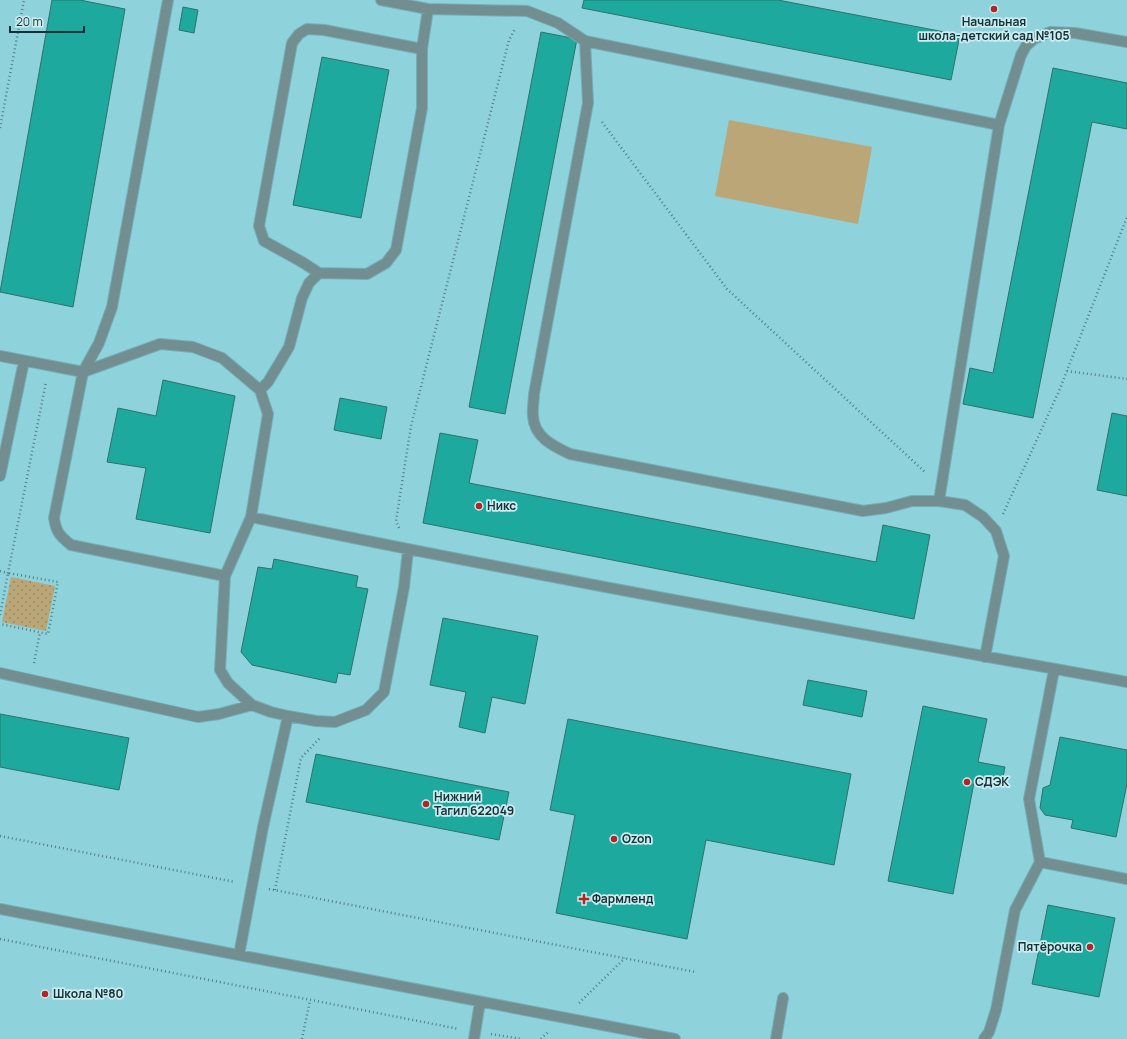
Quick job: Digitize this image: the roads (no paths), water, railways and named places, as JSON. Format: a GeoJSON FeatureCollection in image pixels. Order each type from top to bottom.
{"type":"FeatureCollection","features":[{"type":"Feature","properties":{"kind":"street"},"geometry":{"type":"LineString","coordinates":[[168,0],[112,307],[99,343],[83,372],[54,518],[56,529],[62,538],[76,547],[225,576]]}},
{"type":"Feature","properties":{"kind":"street"},"geometry":{"type":"LineString","coordinates":[[381,0],[428,9],[526,11],[558,22],[585,41],[999,124]]}},
{"type":"Feature","properties":{"kind":"street"},"geometry":{"type":"LineString","coordinates":[[422,49],[324,30],[307,29],[299,34],[292,42],[259,226],[264,241],[319,273],[367,274],[386,263],[396,250],[422,108],[422,49],[428,9]]}},
{"type":"Feature","properties":{"kind":"street"},"geometry":{"type":"LineString","coordinates":[[939,501],[999,124],[1021,55],[1026,46],[1034,39],[1050,32],[1075,33],[1127,42]]}},
{"type":"Feature","properties":{"kind":"street"},"geometry":{"type":"LineString","coordinates":[[585,41],[588,103],[534,394],[532,417],[539,434],[551,445],[570,454],[863,511],[886,508],[912,501],[939,501],[965,506],[983,517],[996,531],[1004,556],[985,657]]}},
{"type":"Feature","properties":{"kind":"street"},"geometry":{"type":"LineString","coordinates":[[260,390],[268,382],[290,346],[302,298],[309,283],[319,273]]}},
{"type":"Feature","properties":{"kind":"street"},"geometry":{"type":"LineString","coordinates":[[0,356],[83,372],[160,344],[194,348],[222,358],[260,390],[268,414],[251,517],[225,576],[220,670],[228,683],[252,705],[288,716],[316,721],[335,722],[366,710],[384,692],[404,587],[408,550]]}},
{"type":"Feature","properties":{"kind":"street"},"geometry":{"type":"LineString","coordinates":[[0,476],[24,361]]}},
{"type":"Feature","properties":{"kind":"street"},"geometry":{"type":"LineString","coordinates":[[251,517],[408,550],[1054,670],[1127,682]]}},
{"type":"Feature","properties":{"kind":"street"},"geometry":{"type":"LineString","coordinates":[[984,1039],[989,1032],[996,1010],[1015,910],[1040,862],[1029,799],[1054,670]]}},
{"type":"Feature","properties":{"kind":"street"},"geometry":{"type":"LineString","coordinates":[[0,673],[198,717],[219,714],[252,705]]}},
{"type":"Feature","properties":{"kind":"street"},"geometry":{"type":"LineString","coordinates":[[239,955],[262,827],[288,716]]}},
{"type":"Feature","properties":{"kind":"street"},"geometry":{"type":"LineString","coordinates":[[1040,862],[1127,878]]}},
{"type":"Feature","properties":{"kind":"street"},"geometry":{"type":"LineString","coordinates":[[0,909],[675,1039]]}},
{"type":"Feature","properties":{"kind":"street"},"geometry":{"type":"LineString","coordinates":[[776,1039],[783,998]]}},
{"type":"Feature","properties":{"kind":"street"},"geometry":{"type":"LineString","coordinates":[[474,1035],[480,1002]]}},
{"type":"Feature","properties":{"kind":"place","name":"Начальная школа-детский сад №105"},"geometry":{"type":"Point","coordinates":[994,9]}},
{"type":"Feature","properties":{"kind":"place","name":"Никс"},"geometry":{"type":"Point","coordinates":[479,506]}},
{"type":"Feature","properties":{"kind":"place","name":"СДЭК"},"geometry":{"type":"Point","coordinates":[967,782]}},
{"type":"Feature","properties":{"kind":"place","name":"Нижний Тагил 622049"},"geometry":{"type":"Point","coordinates":[426,804]}},
{"type":"Feature","properties":{"kind":"place","name":"Ozon"},"geometry":{"type":"Point","coordinates":[614,839]}},
{"type":"Feature","properties":{"kind":"place","name":"Фармленд"},"geometry":{"type":"Point","coordinates":[584,899]}},
{"type":"Feature","properties":{"kind":"place","name":"Пятёрочка"},"geometry":{"type":"Point","coordinates":[1090,947]}},
{"type":"Feature","properties":{"kind":"place","name":"Школа №80"},"geometry":{"type":"Point","coordinates":[45,994]}}]}
